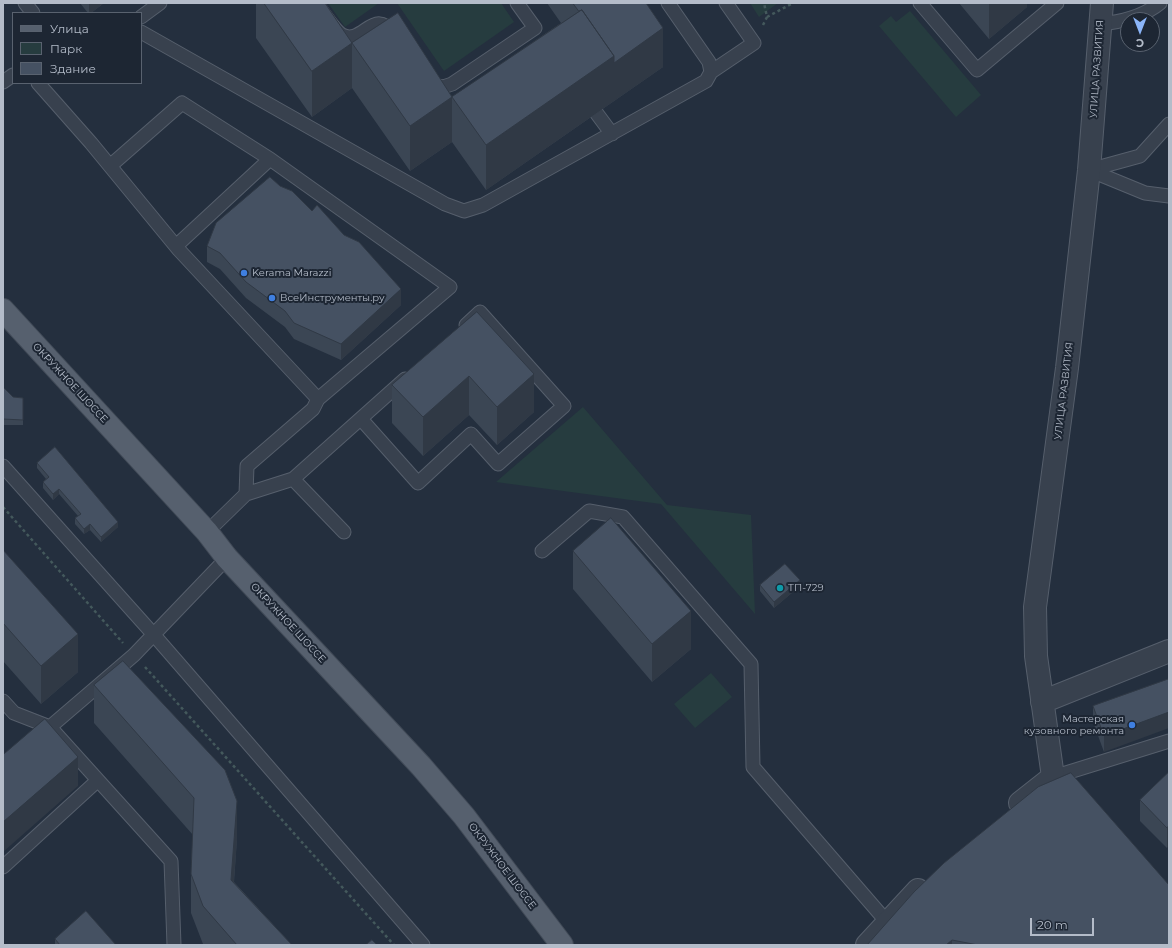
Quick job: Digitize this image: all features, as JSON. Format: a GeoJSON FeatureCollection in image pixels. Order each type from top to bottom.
{"type":"FeatureCollection","features":[{"type":"Feature","properties":{"kind":"main road","name":"ОКРУЖНОЕ ШОССЕ"},"geometry":{"type":"LineString","coordinates":[[3,310],[207,532],[227,558],[421,766],[464,816],[562,945]]}},
{"type":"Feature","properties":{"kind":"street","name":"УЛИЦА РАЗВИТИЯ"},"geometry":{"type":"LineString","coordinates":[[1052,778],[1036,656],[1035,607],[1067,368],[1089,170],[1102,3]]}},
{"type":"Feature","properties":{"kind":"street"},"geometry":{"type":"LineString","coordinates":[[1042,702],[1169,651]]}},
{"type":"Feature","properties":{"kind":"street"},"geometry":{"type":"LineString","coordinates":[[1005,815],[1052,778]]}},
{"type":"Feature","properties":{"kind":"street"},"geometry":{"type":"LineString","coordinates":[[868,945],[887,922],[930,879]]}},
{"type":"Feature","properties":{"kind":"lane"},"geometry":{"type":"LineString","coordinates":[[25,3],[32,12]]}},
{"type":"Feature","properties":{"kind":"lane"},"geometry":{"type":"LineString","coordinates":[[142,15],[160,3]]}},
{"type":"Feature","properties":{"kind":"lane"},"geometry":{"type":"LineString","coordinates":[[316,3],[341,34],[349,37],[357,35],[376,24],[383,24],[389,28],[401,46]]}},
{"type":"Feature","properties":{"kind":"lane"},"geometry":{"type":"LineString","coordinates":[[517,3],[544,41]]}},
{"type":"Feature","properties":{"kind":"lane"},"geometry":{"type":"LineString","coordinates":[[668,3],[708,62],[710,72]]}},
{"type":"Feature","properties":{"kind":"lane"},"geometry":{"type":"LineString","coordinates":[[142,33],[445,204],[464,211],[483,205],[706,81],[710,72],[754,43],[726,3]]}},
{"type":"Feature","properties":{"kind":"lane"},"geometry":{"type":"LineString","coordinates":[[920,3],[977,70],[1057,3]]}},
{"type":"Feature","properties":{"kind":"lane"},"geometry":{"type":"LineString","coordinates":[[1100,24],[1123,22],[1153,9],[1160,3]]}},
{"type":"Feature","properties":{"kind":"lane"},"geometry":{"type":"LineString","coordinates":[[422,78],[427,84],[435,87],[443,87],[452,84],[535,28]]}},
{"type":"Feature","properties":{"kind":"lane"},"geometry":{"type":"LineString","coordinates":[[3,82],[12,76]]}},
{"type":"Feature","properties":{"kind":"lane"},"geometry":{"type":"LineString","coordinates":[[39,84],[110,166],[176,246],[318,399]]}},
{"type":"Feature","properties":{"kind":"lane"},"geometry":{"type":"LineString","coordinates":[[580,91],[612,134]]}},
{"type":"Feature","properties":{"kind":"lane"},"geometry":{"type":"LineString","coordinates":[[110,166],[182,103],[270,159],[450,287],[318,399],[313,409],[247,466],[246,494]]}},
{"type":"Feature","properties":{"kind":"lane"},"geometry":{"type":"LineString","coordinates":[[1089,170],[1140,156],[1169,124]]}},
{"type":"Feature","properties":{"kind":"lane"},"geometry":{"type":"LineString","coordinates":[[176,246],[270,159]]}},
{"type":"Feature","properties":{"kind":"lane"},"geometry":{"type":"LineString","coordinates":[[1089,170],[1146,193],[1169,196]]}},
{"type":"Feature","properties":{"kind":"lane"},"geometry":{"type":"LineString","coordinates":[[361,419],[418,482],[471,434],[498,464],[564,406],[480,312],[457,333]]}},
{"type":"Feature","properties":{"kind":"lane"},"geometry":{"type":"LineString","coordinates":[[207,532],[246,494],[293,479],[417,369]]}},
{"type":"Feature","properties":{"kind":"lane"},"geometry":{"type":"LineString","coordinates":[[3,466],[154,635],[423,945]]}},
{"type":"Feature","properties":{"kind":"lane"},"geometry":{"type":"LineString","coordinates":[[293,479],[344,532]]}},
{"type":"Feature","properties":{"kind":"lane"},"geometry":{"type":"LineString","coordinates":[[542,551],[589,510],[623,517],[751,664],[753,767],[887,922]]}},
{"type":"Feature","properties":{"kind":"lane"},"geometry":{"type":"LineString","coordinates":[[50,727],[134,656],[227,558]]}},
{"type":"Feature","properties":{"kind":"lane"},"geometry":{"type":"LineString","coordinates":[[3,701],[14,712],[50,727],[97,781],[171,861],[174,945]]}},
{"type":"Feature","properties":{"kind":"lane"},"geometry":{"type":"LineString","coordinates":[[1052,778],[1169,741]]}},
{"type":"Feature","properties":{"kind":"lane"},"geometry":{"type":"LineString","coordinates":[[3,867],[97,781]]}},
{"type":"Feature","properties":{"kind":"path"},"geometry":{"type":"LineString","coordinates":[[767,17],[793,3]]}},
{"type":"Feature","properties":{"kind":"path"},"geometry":{"type":"LineString","coordinates":[[3,507],[134,656],[394,945]]}},
{"type":"Feature","properties":{"kind":"green space"},"geometry":{"type":"Polygon","coordinates":[[[328,3],[379,3],[345,27],[328,3]]]}},
{"type":"Feature","properties":{"kind":"green space"},"geometry":{"type":"Polygon","coordinates":[[[397,3],[501,3],[514,22],[444,71],[397,3]]]}},
{"type":"Feature","properties":{"kind":"green space"},"geometry":{"type":"Polygon","coordinates":[[[750,3],[778,3],[759,17],[750,3]]]}},
{"type":"Feature","properties":{"kind":"green space"},"geometry":{"type":"Polygon","coordinates":[[[910,11],[981,95],[956,117],[879,26],[891,16],[896,22],[910,11]]]}},
{"type":"Feature","properties":{"kind":"green space"},"geometry":{"type":"Polygon","coordinates":[[[583,407],[667,505],[751,515],[755,614],[661,504],[496,482],[583,407]]]}},
{"type":"Feature","properties":{"kind":"green space"},"geometry":{"type":"Polygon","coordinates":[[[711,673],[732,697],[695,728],[674,704],[711,673]]]}},
{"type":"Feature","properties":{"kind":"building"},"geometry":{"type":"Polygon","coordinates":[[[264,3],[325,3],[352,43],[312,71],[264,3]]]}},
{"type":"Feature","properties":{"kind":"building"},"geometry":{"type":"Polygon","coordinates":[[[573,3],[646,3],[663,28],[614,63],[614,56],[582,10],[579,11],[573,3]]]}},
{"type":"Feature","properties":{"kind":"building"},"geometry":{"type":"Polygon","coordinates":[[[582,10],[614,56],[486,145],[452,97],[582,10]]]}},
{"type":"Feature","properties":{"kind":"building"},"geometry":{"type":"Polygon","coordinates":[[[398,13],[452,97],[410,126],[352,43],[398,13]]]}},
{"type":"Feature","properties":{"kind":"building"},"geometry":{"type":"Polygon","coordinates":[[[270,177],[280,186],[292,191],[312,211],[317,205],[344,235],[359,242],[401,289],[341,344],[294,323],[285,311],[246,282],[220,253],[207,246],[216,223],[270,177]]]}},
{"type":"Feature","properties":{"kind":"building"},"geometry":{"type":"Polygon","coordinates":[[[477,312],[534,374],[497,407],[469,376],[423,417],[392,385],[477,312]]]}},
{"type":"Feature","properties":{"kind":"building"},"geometry":{"type":"Polygon","coordinates":[[[3,387],[13,397],[23,398],[23,420],[3,419],[3,387]]]}},
{"type":"Feature","properties":{"kind":"building"},"geometry":{"type":"Polygon","coordinates":[[[55,447],[118,522],[101,537],[90,524],[84,529],[75,518],[81,514],[59,489],[53,494],[43,482],[49,477],[37,463],[55,447]]]}},
{"type":"Feature","properties":{"kind":"building"},"geometry":{"type":"Polygon","coordinates":[[[611,518],[691,611],[652,644],[573,551],[611,518]]]}},
{"type":"Feature","properties":{"kind":"building"},"geometry":{"type":"Polygon","coordinates":[[[3,550],[78,634],[41,666],[3,623],[3,550]]]}},
{"type":"Feature","properties":{"kind":"building","name":"ТП-729"},"geometry":{"type":"Polygon","coordinates":[[[785,564],[800,580],[774,602],[760,585],[785,564]]]}},
{"type":"Feature","properties":{"kind":"building"},"geometry":{"type":"Polygon","coordinates":[[[123,661],[225,770],[237,801],[231,880],[292,945],[237,945],[203,906],[191,874],[194,798],[94,685],[123,661]]]}},
{"type":"Feature","properties":{"kind":"building"},"geometry":{"type":"Polygon","coordinates":[[[1169,679],[1169,712],[1104,736],[1093,706],[1169,679]]]}},
{"type":"Feature","properties":{"kind":"building"},"geometry":{"type":"Polygon","coordinates":[[[45,719],[78,757],[3,822],[3,755],[45,719]]]}},
{"type":"Feature","properties":{"kind":"building"},"geometry":{"type":"Polygon","coordinates":[[[1169,772],[1169,825],[1167,828],[1140,800],[1169,772]]]}},
{"type":"Feature","properties":{"kind":"building"},"geometry":{"type":"Polygon","coordinates":[[[1071,773],[1169,885],[1169,945],[978,945],[952,940],[946,945],[867,945],[914,892],[944,863],[1038,787],[1071,773]]]}},
{"type":"Feature","properties":{"kind":"building"},"geometry":{"type":"Polygon","coordinates":[[[86,911],[116,945],[60,945],[55,939],[86,911]]]}},
{"type":"Feature","properties":{"kind":"building"},"geometry":{"type":"Polygon","coordinates":[[[372,940],[377,945],[366,945],[372,940]]]}},
{"type":"Feature","properties":{"kind":"place","name":"Kerama Marazzi"},"geometry":{"type":"Point","coordinates":[244,273]}},
{"type":"Feature","properties":{"kind":"place","name":"ВсеИнструменты.ру"},"geometry":{"type":"Point","coordinates":[272,298]}},
{"type":"Feature","properties":{"kind":"place","name":"ТП-729"},"geometry":{"type":"Point","coordinates":[780,588]}},
{"type":"Feature","properties":{"kind":"place","name":"Мастерская кузовного ремонта"},"geometry":{"type":"Point","coordinates":[1132,725]}}]}
